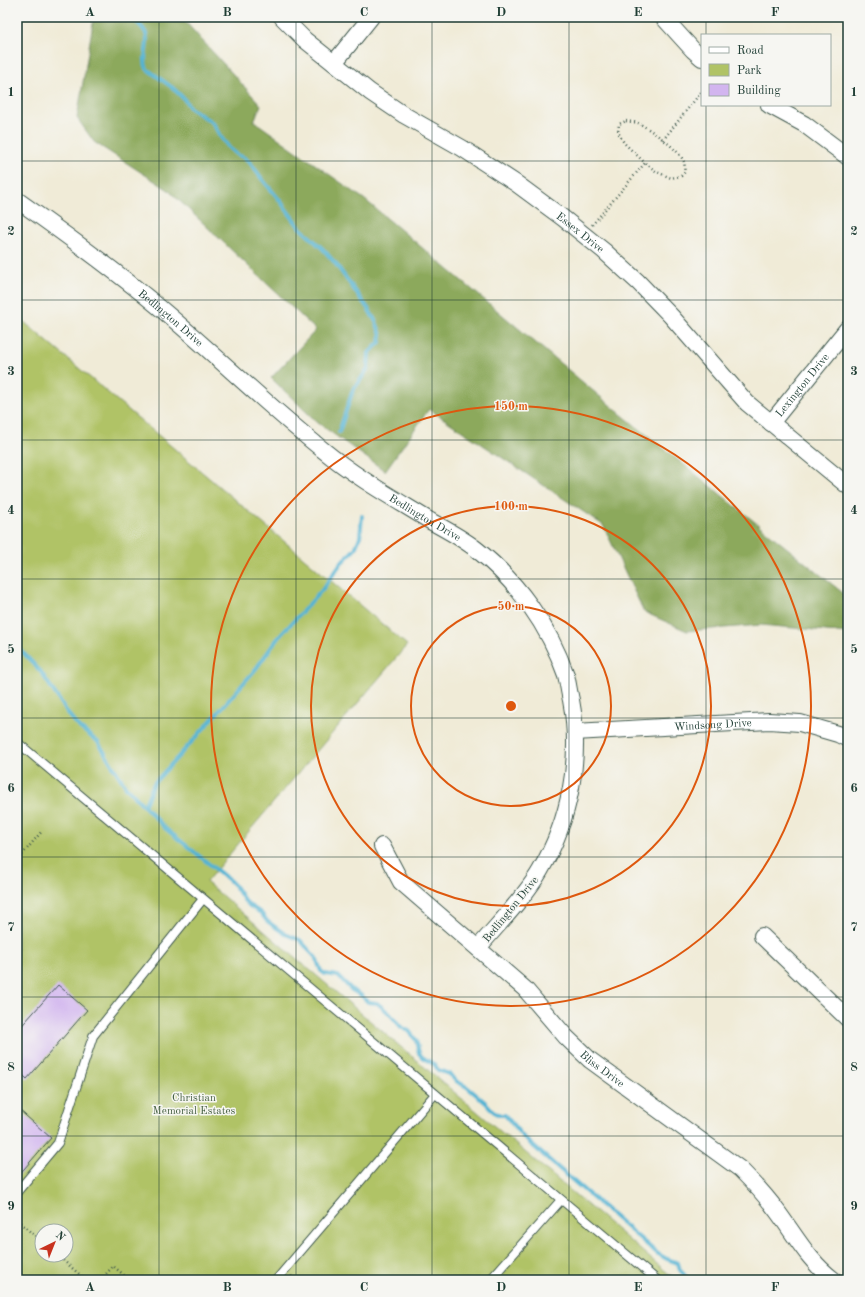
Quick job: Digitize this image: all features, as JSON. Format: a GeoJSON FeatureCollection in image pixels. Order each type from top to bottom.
{"type":"FeatureCollection","features":[{"type":"Feature","properties":{"kind":"street","name":"Essex Drive"},"geometry":{"type":"LineString","coordinates":[[282,17],[305,40],[370,92],[404,115],[462,148],[518,184],[584,234],[638,282],[672,316],[747,403],[848,486]]}},
{"type":"Feature","properties":{"kind":"street"},"geometry":{"type":"LineString","coordinates":[[334,63],[371,17]]}},
{"type":"Feature","properties":{"kind":"street"},"geometry":{"type":"LineString","coordinates":[[663,17],[701,57]]}},
{"type":"Feature","properties":{"kind":"street"},"geometry":{"type":"LineString","coordinates":[[771,106],[804,124],[848,157]]}},
{"type":"Feature","properties":{"kind":"street","name":"Bedlington Drive"},"geometry":{"type":"LineString","coordinates":[[17,200],[164,311],[338,462],[373,486],[474,547],[497,567],[520,592],[537,615],[555,647],[566,677],[572,706],[575,732],[573,777],[558,834],[540,872],[518,902],[478,948]]}},
{"type":"Feature","properties":{"kind":"street","name":"Lexington Drive"},"geometry":{"type":"LineString","coordinates":[[771,423],[848,328]]}},
{"type":"Feature","properties":{"kind":"street","name":"Windsong Drive"},"geometry":{"type":"LineString","coordinates":[[575,732],[769,721],[800,723],[838,734],[848,739]]}},
{"type":"Feature","properties":{"kind":"street","name":"Bliss Drive"},"geometry":{"type":"LineString","coordinates":[[382,846],[401,882],[525,989],[566,1037],[590,1060],[740,1169],[762,1191],[808,1254],[826,1274],[834,1280]]}},
{"type":"Feature","properties":{"kind":"street"},"geometry":{"type":"LineString","coordinates":[[762,936],[848,1019]]}},
{"type":"Feature","properties":{"kind":"lane"},"geometry":{"type":"LineString","coordinates":[[17,742],[657,1280]]}},
{"type":"Feature","properties":{"kind":"lane"},"geometry":{"type":"LineString","coordinates":[[17,1192],[58,1143],[93,1036],[203,899]]}},
{"type":"Feature","properties":{"kind":"lane"},"geometry":{"type":"LineString","coordinates":[[276,1280],[436,1094]]}},
{"type":"Feature","properties":{"kind":"lane"},"geometry":{"type":"LineString","coordinates":[[490,1280],[561,1200]]}},
{"type":"Feature","properties":{"kind":"path"},"geometry":{"type":"LineString","coordinates":[[663,140],[701,92]]}},
{"type":"Feature","properties":{"kind":"path"},"geometry":{"type":"LineString","coordinates":[[626,121],[637,122],[663,140],[674,149],[684,161],[684,172],[681,176],[671,178],[657,172],[645,163],[624,143],[618,132],[619,124],[626,121]]}},
{"type":"Feature","properties":{"kind":"path"},"geometry":{"type":"LineString","coordinates":[[584,234],[645,163]]}},
{"type":"Feature","properties":{"kind":"path"},"geometry":{"type":"LineString","coordinates":[[17,861],[42,831]]}},
{"type":"Feature","properties":{"kind":"path"},"geometry":{"type":"LineString","coordinates":[[17,1220],[34,1235]]}},
{"type":"Feature","properties":{"kind":"path"},"geometry":{"type":"LineString","coordinates":[[66,1263],[86,1280]]}},
{"type":"Feature","properties":{"kind":"path"},"geometry":{"type":"LineString","coordinates":[[101,1280],[113,1266],[130,1280]]}},
{"type":"Feature","properties":{"kind":"green space"},"geometry":{"type":"Polygon","coordinates":[[[94,17],[181,17],[261,105],[254,121],[364,199],[616,410],[848,597],[848,633],[761,625],[687,631],[644,612],[603,525],[429,409],[385,471],[318,423],[271,378],[316,330],[167,189],[94,142],[77,118],[94,17]]]}},
{"type":"Feature","properties":{"kind":"green space","name":"Christian Memorial Estates"},"geometry":{"type":"Polygon","coordinates":[[[17,316],[407,645],[206,882],[676,1280],[17,1280],[17,316]]]}},
{"type":"Feature","properties":{"kind":"building"},"geometry":{"type":"Polygon","coordinates":[[[58,985],[87,1010],[27,1079],[17,1070],[17,1031],[58,985]]]}},
{"type":"Feature","properties":{"kind":"building"},"geometry":{"type":"Polygon","coordinates":[[[17,1108],[51,1138],[17,1177],[17,1108]]]}},
{"type":"Feature","properties":{"kind":"waterway"},"geometry":{"type":"LineString","coordinates":[[132,17],[144,29],[146,34],[147,43],[145,65],[147,69],[173,88],[184,99],[190,108],[213,123],[220,136],[230,149],[245,158],[251,164],[300,228],[323,249],[335,263],[376,322],[381,335],[380,342],[369,353],[368,368],[353,390],[339,432]]}},
{"type":"Feature","properties":{"kind":"waterway"},"geometry":{"type":"LineString","coordinates":[[144,806],[154,783],[255,670],[278,638],[322,590],[341,563],[355,549],[360,537],[362,516]]}},
{"type":"Feature","properties":{"kind":"waterway"},"geometry":{"type":"LineString","coordinates":[[17,646],[41,672],[69,715],[80,728],[98,742],[126,787],[166,829],[229,880],[244,900],[261,913],[267,921],[285,934],[300,940],[316,958],[321,971],[325,974],[338,976],[352,990],[368,1002],[377,1003],[389,1013],[401,1027],[409,1031],[416,1040],[419,1053],[422,1057],[435,1065],[438,1070],[449,1074],[456,1081],[467,1087],[486,1103],[495,1113],[505,1115],[524,1138],[617,1219],[658,1254],[678,1263],[680,1270],[689,1280]]}}]}
